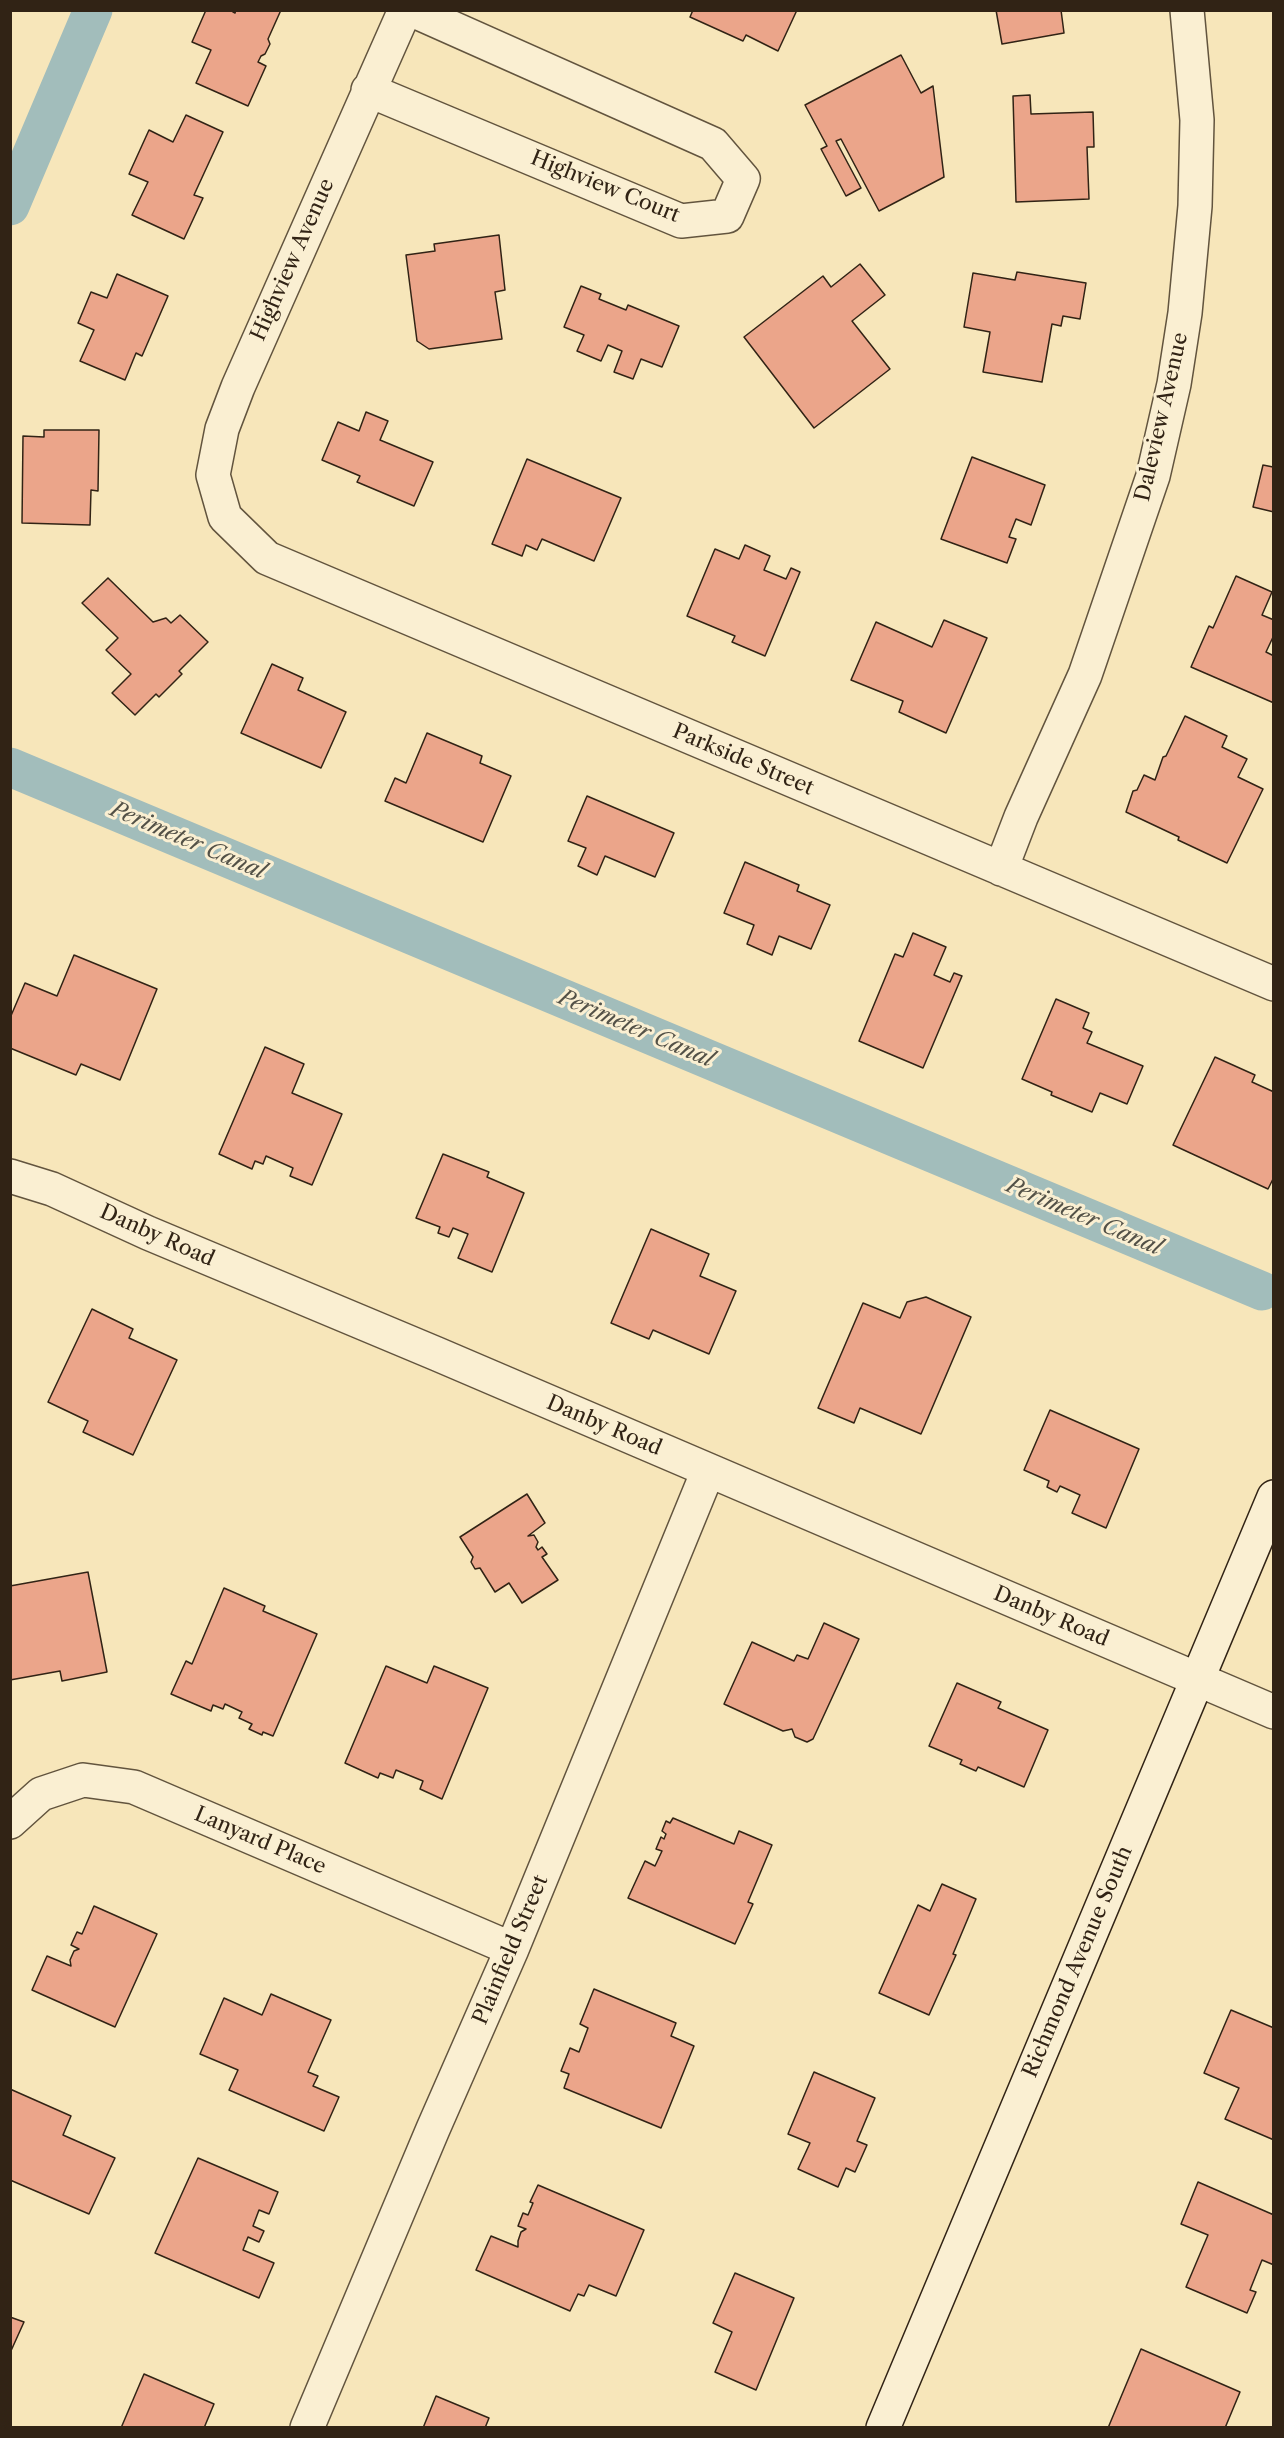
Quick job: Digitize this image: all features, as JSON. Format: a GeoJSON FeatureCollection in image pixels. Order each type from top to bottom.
{"type":"FeatureCollection","features":[{"type":"Feature","properties":{"kind":"street","name":"Highview Avenue"},"geometry":{"type":"LineString","coordinates":[[225,517],[213,475],[222,429],[238,387],[405,10]]}},
{"type":"Feature","properties":{"kind":"street","name":"Highview Court"},"geometry":{"type":"LineString","coordinates":[[368,90],[681,221],[727,216],[743,179],[713,144],[412,10]]}},
{"type":"Feature","properties":{"kind":"street","name":"Daleview Avenue"},"geometry":{"type":"LineString","coordinates":[[1001,869],[1021,818],[1085,675],[1153,477],[1174,384],[1185,313],[1196,206],[1197,120],[1188,10]]}},
{"type":"Feature","properties":{"kind":"street","name":"Parkside Street"},"geometry":{"type":"LineString","coordinates":[[225,517],[267,558],[1274,984]]}},
{"type":"Feature","properties":{"kind":"street","name":"Danby Road"},"geometry":{"type":"LineString","coordinates":[[10,1176],[52,1189],[148,1233],[1274,1712]]}},
{"type":"Feature","properties":{"kind":"street","name":"Plainfield Street"},"geometry":{"type":"LineString","coordinates":[[308,2427],[433,2129],[512,1949],[708,1471]]}},
{"type":"Feature","properties":{"kind":"street","name":"Richmond Avenue South"},"geometry":{"type":"LineString","coordinates":[[883,2427],[1274,1497]]}},
{"type":"Feature","properties":{"kind":"street","name":"Lanyard Place"},"geometry":{"type":"LineString","coordinates":[[10,1822],[41,1794],[84,1780],[134,1787],[512,1949]]}},
{"type":"Feature","properties":{"kind":"building"},"geometry":{"type":"Polygon","coordinates":[[[206,10],[230,10],[235,13],[236,10],[281,10],[268,39],[270,44],[258,62],[266,66],[248,106],[196,83],[211,50],[192,42],[206,10]]]}},
{"type":"Feature","properties":{"kind":"building"},"geometry":{"type":"Polygon","coordinates":[[[693,10],[797,10],[778,51],[746,35],[743,41],[690,17],[693,10]]]}},
{"type":"Feature","properties":{"kind":"building"},"geometry":{"type":"Polygon","coordinates":[[[996,10],[1061,10],[1064,33],[1002,44],[996,10]]]}},
{"type":"Feature","properties":{"kind":"building"},"geometry":{"type":"Polygon","coordinates":[[[901,55],[921,93],[933,86],[944,177],[879,211],[841,139],[836,141],[861,188],[846,196],[821,149],[827,146],[805,105],[901,55]]]}},
{"type":"Feature","properties":{"kind":"building"},"geometry":{"type":"Polygon","coordinates":[[[1030,95],[1031,114],[1093,112],[1094,147],[1087,147],[1089,199],[1016,202],[1013,96],[1030,95]]]}},
{"type":"Feature","properties":{"kind":"building"},"geometry":{"type":"Polygon","coordinates":[[[186,115],[223,132],[194,195],[203,198],[184,239],[132,215],[148,182],[129,174],[149,130],[173,142],[186,115]]]}},
{"type":"Feature","properties":{"kind":"building"},"geometry":{"type":"Polygon","coordinates":[[[499,235],[505,290],[495,292],[502,339],[429,349],[417,341],[406,255],[435,251],[434,244],[499,235]]]}},
{"type":"Feature","properties":{"kind":"building"},"geometry":{"type":"Polygon","coordinates":[[[860,264],[885,295],[852,321],[890,369],[814,428],[744,337],[823,276],[831,287],[860,264]]]}},
{"type":"Feature","properties":{"kind":"building"},"geometry":{"type":"Polygon","coordinates":[[[1017,272],[1086,283],[1080,319],[1063,316],[1061,326],[1052,324],[1042,382],[983,372],[990,332],[964,327],[973,273],[1015,280],[1017,272]]]}},
{"type":"Feature","properties":{"kind":"building"},"geometry":{"type":"Polygon","coordinates":[[[117,274],[168,296],[142,356],[136,353],[125,380],[80,361],[94,330],[78,323],[91,292],[107,298],[117,274]]]}},
{"type":"Feature","properties":{"kind":"building"},"geometry":{"type":"Polygon","coordinates":[[[581,286],[601,294],[599,299],[626,310],[628,305],[679,326],[662,367],[641,359],[633,379],[614,372],[622,351],[608,345],[601,361],[577,351],[584,335],[564,327],[581,286]]]}},
{"type":"Feature","properties":{"kind":"building"},"geometry":{"type":"Polygon","coordinates":[[[366,412],[388,421],[380,440],[433,462],[414,506],[357,482],[360,476],[322,460],[338,422],[359,431],[366,412]]]}},
{"type":"Feature","properties":{"kind":"building"},"geometry":{"type":"Polygon","coordinates":[[[44,430],[99,430],[98,491],[91,490],[90,525],[22,523],[23,436],[44,437],[44,430]]]}},
{"type":"Feature","properties":{"kind":"building"},"geometry":{"type":"Polygon","coordinates":[[[972,457],[1045,485],[1031,525],[1016,519],[1009,537],[1016,539],[1007,563],[941,539],[972,457]]]}},
{"type":"Feature","properties":{"kind":"building"},"geometry":{"type":"Polygon","coordinates":[[[527,459],[621,498],[594,561],[542,539],[537,550],[526,545],[522,556],[492,544],[527,459]]]}},
{"type":"Feature","properties":{"kind":"building"},"geometry":{"type":"Polygon","coordinates":[[[1263,465],[1274,466],[1274,512],[1253,507],[1263,465]]]}},
{"type":"Feature","properties":{"kind":"building"},"geometry":{"type":"Polygon","coordinates":[[[745,545],[770,556],[764,570],[786,579],[791,568],[800,572],[765,656],[732,642],[735,636],[687,616],[715,549],[739,559],[745,545]]]}},
{"type":"Feature","properties":{"kind":"building"},"geometry":{"type":"Polygon","coordinates":[[[1236,576],[1272,592],[1262,615],[1274,620],[1274,635],[1266,652],[1274,656],[1274,703],[1191,667],[1209,626],[1213,628],[1236,576]]]}},
{"type":"Feature","properties":{"kind":"building"},"geometry":{"type":"Polygon","coordinates":[[[108,578],[153,622],[166,618],[171,623],[180,615],[208,642],[179,671],[182,674],[159,697],[156,694],[135,715],[112,693],[131,674],[106,650],[118,638],[82,603],[108,578]]]}},
{"type":"Feature","properties":{"kind":"building"},"geometry":{"type":"Polygon","coordinates":[[[944,620],[987,638],[946,733],[899,712],[903,701],[851,680],[876,622],[932,647],[944,620]]]}},
{"type":"Feature","properties":{"kind":"building"},"geometry":{"type":"Polygon","coordinates":[[[272,664],[303,678],[298,690],[346,712],[321,768],[241,733],[272,664]]]}},
{"type":"Feature","properties":{"kind":"building"},"geometry":{"type":"Polygon","coordinates":[[[1185,716],[1227,736],[1222,747],[1247,759],[1238,777],[1263,789],[1227,863],[1126,812],[1133,791],[1137,790],[1144,775],[1155,780],[1163,757],[1166,756],[1185,716]]]}},
{"type":"Feature","properties":{"kind":"building"},"geometry":{"type":"Polygon","coordinates":[[[427,733],[482,756],[480,763],[511,776],[483,842],[385,801],[395,778],[406,783],[427,733]]]}},
{"type":"Feature","properties":{"kind":"building"},"geometry":{"type":"Polygon","coordinates":[[[587,796],[674,833],[655,877],[605,856],[597,875],[578,866],[586,848],[568,841],[587,796]]]}},
{"type":"Feature","properties":{"kind":"building"},"geometry":{"type":"Polygon","coordinates":[[[745,862],[799,885],[797,891],[830,905],[811,949],[779,936],[772,955],[747,944],[754,925],[724,913],[745,862]]]}},
{"type":"Feature","properties":{"kind":"building"},"geometry":{"type":"Polygon","coordinates":[[[913,933],[946,947],[934,975],[950,982],[954,973],[962,976],[923,1068],[859,1041],[895,954],[903,957],[913,933]]]}},
{"type":"Feature","properties":{"kind":"building"},"geometry":{"type":"Polygon","coordinates":[[[74,955],[157,989],[120,1080],[81,1064],[76,1075],[10,1048],[10,1018],[25,983],[57,996],[74,955]]]}},
{"type":"Feature","properties":{"kind":"building"},"geometry":{"type":"Polygon","coordinates":[[[1056,999],[1089,1013],[1083,1028],[1092,1032],[1087,1043],[1143,1066],[1127,1104],[1100,1093],[1092,1112],[1051,1095],[1052,1092],[1022,1079],[1056,999]]]}},
{"type":"Feature","properties":{"kind":"building"},"geometry":{"type":"Polygon","coordinates":[[[265,1047],[304,1064],[292,1093],[342,1114],[312,1185],[290,1176],[293,1168],[266,1156],[263,1164],[255,1161],[252,1169],[219,1154],[265,1047]]]}},
{"type":"Feature","properties":{"kind":"building"},"geometry":{"type":"Polygon","coordinates":[[[1215,1057],[1255,1075],[1252,1082],[1274,1092],[1274,1177],[1268,1189],[1173,1145],[1215,1057]]]}},
{"type":"Feature","properties":{"kind":"building"},"geometry":{"type":"Polygon","coordinates":[[[443,1154],[489,1172],[487,1177],[524,1193],[492,1272],[458,1258],[468,1234],[453,1228],[449,1237],[438,1233],[440,1227],[416,1218],[443,1154]]]}},
{"type":"Feature","properties":{"kind":"building"},"geometry":{"type":"Polygon","coordinates":[[[651,1229],[709,1254],[700,1276],[736,1291],[709,1354],[653,1330],[649,1339],[611,1323],[651,1229]]]}},
{"type":"Feature","properties":{"kind":"building"},"geometry":{"type":"Polygon","coordinates":[[[926,1297],[971,1317],[921,1434],[860,1408],[854,1423],[818,1408],[863,1303],[900,1318],[907,1302],[926,1297]]]}},
{"type":"Feature","properties":{"kind":"building"},"geometry":{"type":"Polygon","coordinates":[[[92,1309],[133,1329],[129,1338],[177,1360],[133,1455],[83,1432],[88,1421],[48,1402],[92,1309]]]}},
{"type":"Feature","properties":{"kind":"building"},"geometry":{"type":"Polygon","coordinates":[[[1050,1410],[1139,1449],[1106,1528],[1072,1513],[1080,1495],[1060,1486],[1057,1492],[1047,1487],[1049,1481],[1024,1470],[1050,1410]]]}},
{"type":"Feature","properties":{"kind":"building"},"geometry":{"type":"Polygon","coordinates":[[[527,1494],[545,1523],[528,1536],[534,1535],[538,1542],[536,1547],[538,1550],[542,1547],[547,1554],[542,1557],[558,1580],[522,1603],[509,1583],[495,1592],[480,1568],[475,1569],[471,1562],[473,1557],[460,1537],[527,1494]]]}},
{"type":"Feature","properties":{"kind":"building"},"geometry":{"type":"Polygon","coordinates":[[[88,1572],[107,1672],[62,1681],[60,1671],[10,1680],[10,1586],[88,1572]]]}},
{"type":"Feature","properties":{"kind":"building"},"geometry":{"type":"Polygon","coordinates":[[[224,1588],[265,1606],[263,1611],[317,1634],[273,1736],[263,1732],[262,1735],[249,1729],[252,1724],[239,1718],[242,1712],[225,1704],[223,1709],[213,1705],[211,1711],[171,1694],[186,1661],[192,1664],[224,1588]]]}},
{"type":"Feature","properties":{"kind":"building"},"geometry":{"type":"Polygon","coordinates":[[[824,1623],[859,1639],[813,1739],[807,1742],[795,1737],[792,1729],[783,1731],[724,1704],[752,1642],[794,1661],[797,1655],[808,1659],[824,1623]]]}},
{"type":"Feature","properties":{"kind":"building"},"geometry":{"type":"Polygon","coordinates":[[[386,1666],[427,1683],[434,1666],[488,1688],[442,1799],[420,1789],[423,1781],[396,1770],[393,1778],[380,1773],[378,1778],[345,1763],[386,1666]]]}},
{"type":"Feature","properties":{"kind":"building"},"geometry":{"type":"Polygon","coordinates":[[[957,1683],[1001,1702],[998,1708],[1048,1730],[1024,1787],[978,1767],[976,1771],[960,1764],[962,1760],[929,1746],[957,1683]]]}},
{"type":"Feature","properties":{"kind":"building"},"geometry":{"type":"Polygon","coordinates":[[[673,1818],[734,1844],[739,1831],[772,1845],[748,1902],[753,1904],[735,1944],[628,1898],[645,1861],[655,1866],[662,1851],[656,1849],[661,1837],[664,1839],[666,1834],[662,1831],[666,1821],[670,1823],[673,1818]]]}},
{"type":"Feature","properties":{"kind":"building"},"geometry":{"type":"Polygon","coordinates":[[[942,1884],[976,1899],[953,1954],[956,1955],[929,2015],[879,1993],[918,1905],[930,1911],[942,1884]]]}},
{"type":"Feature","properties":{"kind":"building"},"geometry":{"type":"Polygon","coordinates":[[[94,1906],[157,1934],[115,2027],[32,1990],[47,1956],[71,1966],[70,1960],[74,1951],[79,1949],[71,1945],[77,1932],[82,1934],[94,1906]]]}},
{"type":"Feature","properties":{"kind":"building"},"geometry":{"type":"Polygon","coordinates":[[[594,1989],[676,2023],[671,2036],[694,2046],[661,2128],[564,2088],[569,2074],[561,2071],[570,2048],[579,2052],[588,2028],[580,2024],[594,1989]]]}},
{"type":"Feature","properties":{"kind":"building"},"geometry":{"type":"Polygon","coordinates":[[[271,1994],[331,2020],[308,2072],[318,2076],[313,2086],[339,2097],[324,2131],[229,2090],[238,2070],[200,2054],[224,1998],[262,2015],[271,1994]]]}},
{"type":"Feature","properties":{"kind":"building"},"geometry":{"type":"Polygon","coordinates":[[[1231,2010],[1274,2028],[1274,2140],[1225,2119],[1239,2088],[1204,2073],[1231,2010]]]}},
{"type":"Feature","properties":{"kind":"building"},"geometry":{"type":"Polygon","coordinates":[[[814,2072],[875,2098],[857,2141],[867,2145],[855,2172],[846,2168],[838,2187],[798,2169],[810,2143],[788,2134],[814,2072]]]}},
{"type":"Feature","properties":{"kind":"building"},"geometry":{"type":"Polygon","coordinates":[[[10,2089],[71,2116],[63,2135],[115,2158],[89,2214],[10,2180],[10,2089]]]}},
{"type":"Feature","properties":{"kind":"building"},"geometry":{"type":"Polygon","coordinates":[[[198,2158],[278,2192],[269,2214],[259,2210],[253,2226],[264,2231],[259,2242],[248,2237],[243,2250],[274,2263],[259,2298],[155,2253],[198,2158]]]}},
{"type":"Feature","properties":{"kind":"building"},"geometry":{"type":"Polygon","coordinates":[[[1198,2182],[1274,2215],[1274,2265],[1262,2260],[1250,2290],[1256,2292],[1247,2313],[1186,2287],[1208,2235],[1181,2224],[1198,2182]]]}},
{"type":"Feature","properties":{"kind":"building"},"geometry":{"type":"Polygon","coordinates":[[[538,2185],[644,2230],[616,2296],[589,2285],[584,2296],[578,2294],[570,2311],[476,2270],[491,2236],[518,2247],[521,2232],[526,2229],[518,2226],[523,2213],[528,2215],[533,2203],[530,2202],[538,2185]]]}},
{"type":"Feature","properties":{"kind":"building"},"geometry":{"type":"Polygon","coordinates":[[[735,2273],[794,2298],[756,2390],[715,2372],[732,2332],[713,2323],[735,2273]]]}},
{"type":"Feature","properties":{"kind":"building"},"geometry":{"type":"Polygon","coordinates":[[[10,2317],[24,2322],[10,2353],[10,2317]]]}},
{"type":"Feature","properties":{"kind":"building"},"geometry":{"type":"Polygon","coordinates":[[[1141,2349],[1240,2392],[1225,2428],[1108,2428],[1141,2349]]]}},
{"type":"Feature","properties":{"kind":"building"},"geometry":{"type":"Polygon","coordinates":[[[144,2374],[214,2404],[204,2428],[121,2428],[144,2374]]]}},
{"type":"Feature","properties":{"kind":"building"},"geometry":{"type":"Polygon","coordinates":[[[436,2396],[489,2418],[485,2428],[423,2428],[436,2396]]]}},
{"type":"Feature","properties":{"kind":"waterway","name":"Perimeter Canal"},"geometry":{"type":"LineString","coordinates":[[10,206],[93,10]]}},
{"type":"Feature","properties":{"kind":"waterway","name":"Perimeter Canal"},"geometry":{"type":"LineString","coordinates":[[10,767],[1262,1291]]}}]}
